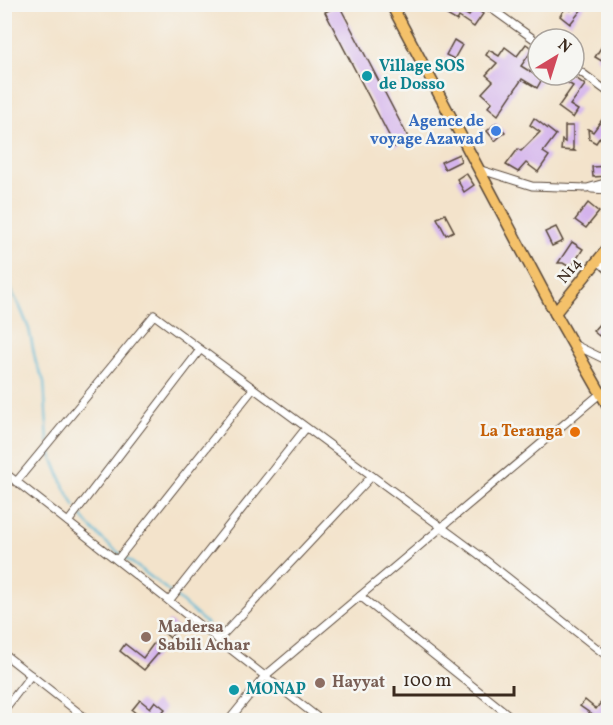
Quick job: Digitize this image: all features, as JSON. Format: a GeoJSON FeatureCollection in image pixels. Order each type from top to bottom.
{"type":"FeatureCollection","features":[{"type":"Feature","properties":{"kind":"main road"},"geometry":{"type":"LineString","coordinates":[[391,4],[555,313],[609,406]]}},
{"type":"Feature","properties":{"kind":"main road","name":"N14"},"geometry":{"type":"LineString","coordinates":[[555,313],[609,248]]}},
{"type":"Feature","properties":{"kind":"street"},"geometry":{"type":"LineString","coordinates":[[485,4],[526,33]]}},
{"type":"Feature","properties":{"kind":"street"},"geometry":{"type":"LineString","coordinates":[[586,76],[609,92]]}},
{"type":"Feature","properties":{"kind":"street"},"geometry":{"type":"LineString","coordinates":[[478,169],[532,186],[609,190]]}},
{"type":"Feature","properties":{"kind":"street"},"geometry":{"type":"LineString","coordinates":[[587,188],[609,182]]}},
{"type":"Feature","properties":{"kind":"street"},"geometry":{"type":"LineString","coordinates":[[598,261],[609,270]]}},
{"type":"Feature","properties":{"kind":"street"},"geometry":{"type":"LineString","coordinates":[[16,482],[154,315],[441,527],[609,657]]}},
{"type":"Feature","properties":{"kind":"street"},"geometry":{"type":"LineString","coordinates":[[572,344],[609,361]]}},
{"type":"Feature","properties":{"kind":"street"},"geometry":{"type":"LineString","coordinates":[[69,522],[200,350]]}},
{"type":"Feature","properties":{"kind":"street"},"geometry":{"type":"LineString","coordinates":[[117,560],[253,389]]}},
{"type":"Feature","properties":{"kind":"street"},"geometry":{"type":"LineString","coordinates":[[229,720],[265,676],[601,393]]}},
{"type":"Feature","properties":{"kind":"street"},"geometry":{"type":"LineString","coordinates":[[169,601],[306,428]]}},
{"type":"Feature","properties":{"kind":"street"},"geometry":{"type":"LineString","coordinates":[[4,472],[321,720]]}},
{"type":"Feature","properties":{"kind":"street"},"geometry":{"type":"LineString","coordinates":[[218,640],[372,476]]}},
{"type":"Feature","properties":{"kind":"street"},"geometry":{"type":"LineString","coordinates":[[360,596],[515,720]]}},
{"type":"Feature","properties":{"kind":"street"},"geometry":{"type":"LineString","coordinates":[[4,654],[88,720]]}},
{"type":"Feature","properties":{"kind":"street"},"geometry":{"type":"LineString","coordinates":[[4,711],[31,675]]}},
{"type":"Feature","properties":{"kind":"building"},"geometry":{"type":"Polygon","coordinates":[[[575,4],[586,4],[570,24],[560,16],[566,7],[571,10],[575,4]]]}},
{"type":"Feature","properties":{"kind":"building","name":"Village SOS de Dosso"},"geometry":{"type":"Polygon","coordinates":[[[339,5],[409,139],[395,147],[325,12],[339,5]]]}},
{"type":"Feature","properties":{"kind":"building"},"geometry":{"type":"Polygon","coordinates":[[[452,6],[469,16],[474,8],[483,14],[474,27],[459,17],[457,21],[447,15],[452,6]]]}},
{"type":"Feature","properties":{"kind":"building"},"geometry":{"type":"Polygon","coordinates":[[[609,35],[609,58],[605,63],[595,57],[609,35]]]}},
{"type":"Feature","properties":{"kind":"building"},"geometry":{"type":"Polygon","coordinates":[[[454,40],[462,45],[454,59],[446,55],[454,40]]]}},
{"type":"Feature","properties":{"kind":"building"},"geometry":{"type":"Polygon","coordinates":[[[526,44],[526,59],[521,66],[526,69],[526,81],[522,79],[498,115],[488,107],[492,102],[482,93],[493,81],[486,75],[497,63],[486,55],[489,50],[499,56],[505,47],[517,56],[526,44]]]}},
{"type":"Feature","properties":{"kind":"building"},"geometry":{"type":"Polygon","coordinates":[[[572,87],[584,87],[570,105],[578,110],[573,118],[558,107],[572,87]]]}},
{"type":"Feature","properties":{"kind":"building"},"geometry":{"type":"Polygon","coordinates":[[[609,110],[609,143],[600,137],[596,143],[589,139],[588,129],[593,132],[609,110]]]}},
{"type":"Feature","properties":{"kind":"building"},"geometry":{"type":"Polygon","coordinates":[[[534,118],[556,135],[543,152],[549,156],[538,172],[526,163],[518,172],[506,165],[518,149],[521,151],[540,132],[530,125],[534,118]]]}},
{"type":"Feature","properties":{"kind":"building"},"geometry":{"type":"Polygon","coordinates":[[[496,123],[505,132],[495,141],[487,131],[496,123]]]}},
{"type":"Feature","properties":{"kind":"building"},"geometry":{"type":"Polygon","coordinates":[[[565,126],[573,126],[573,149],[575,151],[561,150],[562,140],[565,142],[565,126]]]}},
{"type":"Feature","properties":{"kind":"building"},"geometry":{"type":"Polygon","coordinates":[[[459,154],[461,161],[445,169],[441,162],[459,154]]]}},
{"type":"Feature","properties":{"kind":"building"},"geometry":{"type":"Polygon","coordinates":[[[608,166],[609,176],[593,177],[592,167],[608,166]]]}},
{"type":"Feature","properties":{"kind":"building"},"geometry":{"type":"Polygon","coordinates":[[[466,173],[474,185],[464,192],[457,179],[466,173]]]}},
{"type":"Feature","properties":{"kind":"building"},"geometry":{"type":"Polygon","coordinates":[[[588,203],[599,212],[586,228],[575,220],[588,203]]]}},
{"type":"Feature","properties":{"kind":"building"},"geometry":{"type":"Polygon","coordinates":[[[445,214],[454,231],[446,235],[437,218],[445,214]]]}},
{"type":"Feature","properties":{"kind":"building"},"geometry":{"type":"Polygon","coordinates":[[[556,227],[563,241],[552,246],[545,232],[556,227]]]}},
{"type":"Feature","properties":{"kind":"building"},"geometry":{"type":"Polygon","coordinates":[[[572,242],[583,249],[571,268],[558,263],[572,242]]]}},
{"type":"Feature","properties":{"kind":"building"},"geometry":{"type":"Polygon","coordinates":[[[609,313],[609,323],[599,336],[593,331],[609,313]]]}},
{"type":"Feature","properties":{"kind":"building"},"geometry":{"type":"Polygon","coordinates":[[[169,621],[178,628],[170,638],[162,631],[169,621]]]}},
{"type":"Feature","properties":{"kind":"building"},"geometry":{"type":"Polygon","coordinates":[[[154,643],[162,649],[144,670],[120,651],[125,644],[143,658],[154,643]]]}},
{"type":"Feature","properties":{"kind":"building"},"geometry":{"type":"Polygon","coordinates":[[[609,692],[609,717],[606,720],[600,720],[580,706],[585,700],[596,709],[609,692]]]}},
{"type":"Feature","properties":{"kind":"building"},"geometry":{"type":"Polygon","coordinates":[[[140,700],[150,708],[155,701],[165,709],[156,720],[144,720],[132,710],[140,700]]]}},
{"type":"Feature","properties":{"kind":"waterway"},"geometry":{"type":"LineString","coordinates":[[4,277],[29,329],[36,363],[44,381],[48,442]]}},
{"type":"Feature","properties":{"kind":"waterway"},"geometry":{"type":"LineString","coordinates":[[48,447],[75,507]]}},
{"type":"Feature","properties":{"kind":"waterway"},"geometry":{"type":"LineString","coordinates":[[79,512],[107,543],[173,594],[207,624]]}},
{"type":"Feature","properties":{"kind":"place","name":"Village SOS de Dosso"},"geometry":{"type":"Point","coordinates":[367,76]}},
{"type":"Feature","properties":{"kind":"place","name":"Agence de voyage Azawad"},"geometry":{"type":"Point","coordinates":[496,131]}},
{"type":"Feature","properties":{"kind":"place","name":"La Teranga"},"geometry":{"type":"Point","coordinates":[575,432]}},
{"type":"Feature","properties":{"kind":"place","name":"Madersa Sabili Achar"},"geometry":{"type":"Point","coordinates":[146,637]}},
{"type":"Feature","properties":{"kind":"place","name":"Hayyat"},"geometry":{"type":"Point","coordinates":[320,683]}},
{"type":"Feature","properties":{"kind":"place","name":"MONAP"},"geometry":{"type":"Point","coordinates":[234,690]}}]}
